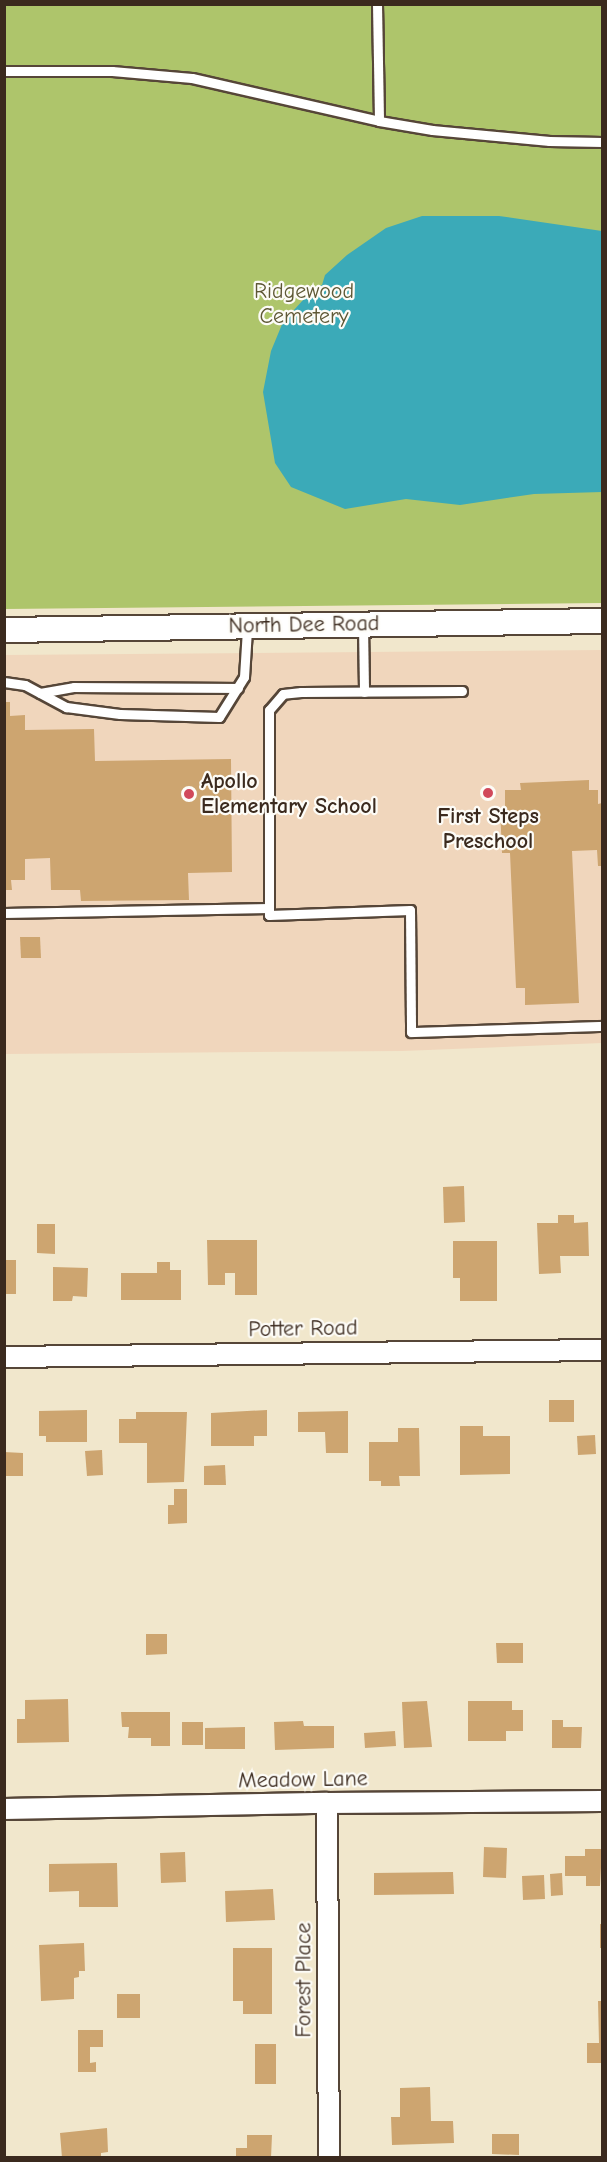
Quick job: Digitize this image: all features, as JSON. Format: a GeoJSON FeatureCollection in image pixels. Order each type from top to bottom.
{"type":"FeatureCollection","features":[{"type":"Feature","properties":{"kind":"street","name":"North Dee Road"},"geometry":{"type":"LineString","coordinates":[[4,630],[603,621]]}},
{"type":"Feature","properties":{"kind":"street","name":"Potter Road"},"geometry":{"type":"LineString","coordinates":[[4,1357],[603,1350]]}},
{"type":"Feature","properties":{"kind":"street","name":"Meadow Lane"},"geometry":{"type":"LineString","coordinates":[[4,1809],[327,1803],[603,1802]]}},
{"type":"Feature","properties":{"kind":"street","name":"Forest Place"},"geometry":{"type":"LineString","coordinates":[[327,1803],[329,2157]]}},
{"type":"Feature","properties":{"kind":"lane"},"geometry":{"type":"LineString","coordinates":[[377,4],[379,121]]}},
{"type":"Feature","properties":{"kind":"lane"},"geometry":{"type":"LineString","coordinates":[[4,71],[112,71],[192,78],[379,121],[432,130],[549,141],[603,142]]}},
{"type":"Feature","properties":{"kind":"lane"},"geometry":{"type":"LineString","coordinates":[[363,625],[364,692]]}},
{"type":"Feature","properties":{"kind":"lane"},"geometry":{"type":"LineString","coordinates":[[4,682],[25,686],[66,707],[120,714],[219,717],[244,677],[247,626]]}},
{"type":"Feature","properties":{"kind":"lane"},"geometry":{"type":"LineString","coordinates":[[40,693],[74,687],[238,688]]}},
{"type":"Feature","properties":{"kind":"lane"},"geometry":{"type":"LineString","coordinates":[[462,691],[283,694],[269,710],[269,915],[410,910],[411,1032],[603,1026]]}},
{"type":"Feature","properties":{"kind":"lane"},"geometry":{"type":"LineString","coordinates":[[4,913],[269,908]]}},
{"type":"Feature","properties":{"kind":"shaded area","name":"Apollo Elementary School"},"geometry":{"type":"Polygon","coordinates":[[[602,650],[602,1043],[402,1051],[5,1054],[4,655],[602,650]]]}},
{"type":"Feature","properties":{"kind":"green space","name":"Ridgewood Cemetery"},"geometry":{"type":"Polygon","coordinates":[[[4,5],[602,5],[602,603],[5,609],[4,5]]]}},
{"type":"Feature","properties":{"kind":"water"},"geometry":{"type":"Polygon","coordinates":[[[422,216],[499,216],[602,231],[602,492],[534,494],[460,505],[406,499],[345,509],[291,487],[275,463],[263,392],[271,351],[283,322],[314,288],[322,285],[325,275],[347,255],[386,228],[422,216]]]}},
{"type":"Feature","properties":{"kind":"building"},"geometry":{"type":"Polygon","coordinates":[[[4,702],[10,702],[10,716],[25,715],[25,730],[94,729],[95,761],[231,759],[232,872],[188,873],[189,900],[81,901],[80,890],[51,890],[50,858],[25,859],[25,880],[11,880],[12,890],[4,890],[4,702]]]}},
{"type":"Feature","properties":{"kind":"building","name":"First Steps Preschool"},"geometry":{"type":"Polygon","coordinates":[[[589,780],[589,790],[598,790],[598,804],[602,803],[602,866],[598,866],[597,850],[572,851],[579,1003],[525,1005],[525,988],[516,988],[510,853],[502,853],[500,808],[505,807],[505,790],[521,790],[520,783],[589,780]]]}},
{"type":"Feature","properties":{"kind":"building"},"geometry":{"type":"Polygon","coordinates":[[[20,937],[40,937],[41,958],[21,958],[20,937]]]}},
{"type":"Feature","properties":{"kind":"building"},"geometry":{"type":"Polygon","coordinates":[[[464,1186],[465,1222],[444,1223],[443,1187],[464,1186]]]}},
{"type":"Feature","properties":{"kind":"building"},"geometry":{"type":"Polygon","coordinates":[[[558,1215],[574,1215],[574,1223],[588,1222],[589,1256],[560,1256],[561,1273],[539,1274],[537,1223],[558,1223],[558,1215]]]}},
{"type":"Feature","properties":{"kind":"building"},"geometry":{"type":"Polygon","coordinates":[[[37,1224],[55,1224],[55,1254],[37,1253],[37,1224]]]}},
{"type":"Feature","properties":{"kind":"building"},"geometry":{"type":"Polygon","coordinates":[[[207,1240],[257,1240],[257,1295],[235,1295],[235,1273],[225,1273],[225,1285],[208,1285],[207,1240]]]}},
{"type":"Feature","properties":{"kind":"building"},"geometry":{"type":"Polygon","coordinates":[[[453,1241],[497,1241],[497,1301],[460,1301],[460,1278],[453,1278],[453,1241]]]}},
{"type":"Feature","properties":{"kind":"building"},"geometry":{"type":"Polygon","coordinates":[[[4,1260],[16,1260],[16,1294],[4,1294],[4,1260]]]}},
{"type":"Feature","properties":{"kind":"building"},"geometry":{"type":"Polygon","coordinates":[[[157,1262],[170,1262],[170,1270],[181,1270],[181,1300],[121,1300],[121,1273],[157,1273],[157,1262]]]}},
{"type":"Feature","properties":{"kind":"building"},"geometry":{"type":"Polygon","coordinates":[[[53,1267],[88,1268],[87,1297],[73,1296],[72,1301],[53,1301],[53,1267]]]}},
{"type":"Feature","properties":{"kind":"building"},"geometry":{"type":"Polygon","coordinates":[[[549,1400],[574,1400],[574,1422],[549,1422],[549,1400]]]}},
{"type":"Feature","properties":{"kind":"building"},"geometry":{"type":"Polygon","coordinates":[[[87,1410],[87,1442],[46,1442],[46,1436],[39,1436],[39,1411],[87,1410]]]}},
{"type":"Feature","properties":{"kind":"building"},"geometry":{"type":"Polygon","coordinates":[[[267,1410],[267,1436],[254,1436],[254,1446],[211,1446],[211,1413],[267,1410]]]}},
{"type":"Feature","properties":{"kind":"building"},"geometry":{"type":"Polygon","coordinates":[[[348,1411],[348,1453],[326,1453],[325,1432],[298,1432],[298,1412],[348,1411]]]}},
{"type":"Feature","properties":{"kind":"building"},"geometry":{"type":"Polygon","coordinates":[[[136,1412],[187,1412],[184,1482],[147,1483],[147,1443],[119,1443],[119,1419],[136,1419],[136,1412]]]}},
{"type":"Feature","properties":{"kind":"building"},"geometry":{"type":"Polygon","coordinates":[[[460,1426],[483,1426],[483,1436],[510,1436],[510,1474],[460,1475],[460,1426]]]}},
{"type":"Feature","properties":{"kind":"building"},"geometry":{"type":"Polygon","coordinates":[[[398,1428],[419,1428],[420,1476],[399,1476],[400,1486],[381,1486],[381,1481],[369,1481],[369,1442],[398,1442],[398,1428]]]}},
{"type":"Feature","properties":{"kind":"building"},"geometry":{"type":"Polygon","coordinates":[[[595,1435],[596,1454],[578,1455],[577,1436],[595,1435]]]}},
{"type":"Feature","properties":{"kind":"building"},"geometry":{"type":"Polygon","coordinates":[[[102,1450],[103,1475],[87,1476],[85,1451],[102,1450]]]}},
{"type":"Feature","properties":{"kind":"building"},"geometry":{"type":"Polygon","coordinates":[[[4,1452],[23,1453],[23,1476],[4,1476],[4,1452]]]}},
{"type":"Feature","properties":{"kind":"building"},"geometry":{"type":"Polygon","coordinates":[[[225,1465],[226,1485],[204,1485],[204,1466],[225,1465]]]}},
{"type":"Feature","properties":{"kind":"building"},"geometry":{"type":"Polygon","coordinates":[[[174,1489],[187,1489],[187,1523],[168,1524],[168,1505],[174,1505],[174,1489]]]}},
{"type":"Feature","properties":{"kind":"building"},"geometry":{"type":"Polygon","coordinates":[[[146,1634],[167,1634],[167,1654],[146,1655],[146,1634]]]}},
{"type":"Feature","properties":{"kind":"building"},"geometry":{"type":"Polygon","coordinates":[[[496,1643],[523,1643],[523,1663],[497,1663],[496,1643]]]}},
{"type":"Feature","properties":{"kind":"building"},"geometry":{"type":"Polygon","coordinates":[[[68,1699],[69,1742],[17,1743],[17,1719],[25,1719],[25,1700],[68,1699]]]}},
{"type":"Feature","properties":{"kind":"building"},"geometry":{"type":"Polygon","coordinates":[[[427,1701],[432,1747],[404,1748],[402,1702],[427,1701]]]}},
{"type":"Feature","properties":{"kind":"building"},"geometry":{"type":"Polygon","coordinates":[[[468,1701],[512,1701],[512,1710],[523,1710],[523,1731],[506,1731],[506,1741],[468,1741],[468,1701]]]}},
{"type":"Feature","properties":{"kind":"building"},"geometry":{"type":"Polygon","coordinates":[[[121,1712],[170,1712],[170,1746],[151,1746],[151,1738],[128,1738],[129,1727],[122,1727],[121,1712]]]}},
{"type":"Feature","properties":{"kind":"building"},"geometry":{"type":"Polygon","coordinates":[[[552,1720],[563,1720],[563,1727],[582,1727],[581,1748],[552,1748],[552,1720]]]}},
{"type":"Feature","properties":{"kind":"building"},"geometry":{"type":"Polygon","coordinates":[[[303,1721],[304,1726],[334,1726],[334,1748],[275,1750],[274,1722],[303,1721]]]}},
{"type":"Feature","properties":{"kind":"building"},"geometry":{"type":"Polygon","coordinates":[[[182,1722],[203,1722],[203,1745],[182,1745],[182,1722]]]}},
{"type":"Feature","properties":{"kind":"building"},"geometry":{"type":"Polygon","coordinates":[[[245,1727],[245,1749],[205,1749],[205,1728],[245,1727]]]}},
{"type":"Feature","properties":{"kind":"building"},"geometry":{"type":"Polygon","coordinates":[[[395,1731],[396,1746],[365,1748],[364,1733],[395,1731]]]}},
{"type":"Feature","properties":{"kind":"building"},"geometry":{"type":"Polygon","coordinates":[[[484,1847],[507,1848],[506,1878],[483,1877],[484,1847]]]}},
{"type":"Feature","properties":{"kind":"building"},"geometry":{"type":"Polygon","coordinates":[[[585,1849],[602,1849],[600,1886],[586,1886],[586,1876],[565,1876],[565,1856],[585,1856],[585,1849]]]}},
{"type":"Feature","properties":{"kind":"building"},"geometry":{"type":"Polygon","coordinates":[[[185,1852],[186,1882],[161,1883],[160,1853],[185,1852]]]}},
{"type":"Feature","properties":{"kind":"building"},"geometry":{"type":"Polygon","coordinates":[[[117,1863],[118,1907],[79,1907],[79,1891],[49,1892],[49,1864],[117,1863]]]}},
{"type":"Feature","properties":{"kind":"building"},"geometry":{"type":"Polygon","coordinates":[[[453,1872],[454,1894],[374,1895],[374,1873],[453,1872]]]}},
{"type":"Feature","properties":{"kind":"building"},"geometry":{"type":"Polygon","coordinates":[[[562,1873],[563,1895],[551,1896],[550,1874],[562,1873]]]}},
{"type":"Feature","properties":{"kind":"building"},"geometry":{"type":"Polygon","coordinates":[[[544,1875],[545,1899],[523,1900],[522,1876],[544,1875]]]}},
{"type":"Feature","properties":{"kind":"building"},"geometry":{"type":"Polygon","coordinates":[[[273,1889],[275,1920],[226,1922],[225,1891],[273,1889]]]}},
{"type":"Feature","properties":{"kind":"building"},"geometry":{"type":"Polygon","coordinates":[[[600,1924],[602,1924],[602,1948],[600,1948],[600,1924]]]}},
{"type":"Feature","properties":{"kind":"building"},"geometry":{"type":"Polygon","coordinates":[[[84,1943],[85,1971],[79,1971],[79,1977],[74,1978],[74,1999],[41,2001],[39,1945],[84,1943]]]}},
{"type":"Feature","properties":{"kind":"building"},"geometry":{"type":"Polygon","coordinates":[[[233,1948],[272,1948],[272,2014],[243,2014],[243,2001],[233,2001],[233,1948]]]}},
{"type":"Feature","properties":{"kind":"building"},"geometry":{"type":"Polygon","coordinates":[[[117,1994],[140,1994],[140,2018],[117,2018],[117,1994]]]}},
{"type":"Feature","properties":{"kind":"building"},"geometry":{"type":"Polygon","coordinates":[[[598,2001],[602,2001],[602,2063],[587,2063],[587,2043],[599,2043],[598,2001]]]}},
{"type":"Feature","properties":{"kind":"building"},"geometry":{"type":"Polygon","coordinates":[[[78,2030],[103,2030],[103,2047],[90,2047],[90,2063],[96,2062],[96,2072],[78,2072],[78,2030]]]}},
{"type":"Feature","properties":{"kind":"building"},"geometry":{"type":"Polygon","coordinates":[[[255,2044],[276,2044],[276,2084],[255,2084],[255,2044]]]}},
{"type":"Feature","properties":{"kind":"building"},"geometry":{"type":"Polygon","coordinates":[[[430,2087],[431,2121],[453,2121],[454,2143],[392,2145],[391,2117],[400,2117],[400,2088],[430,2087]]]}},
{"type":"Feature","properties":{"kind":"building"},"geometry":{"type":"Polygon","coordinates":[[[107,2128],[108,2152],[101,2153],[101,2158],[62,2158],[60,2133],[107,2128]]]}},
{"type":"Feature","properties":{"kind":"building"},"geometry":{"type":"Polygon","coordinates":[[[492,2134],[519,2134],[519,2155],[492,2154],[492,2134]]]}},
{"type":"Feature","properties":{"kind":"building"},"geometry":{"type":"Polygon","coordinates":[[[247,2135],[272,2135],[271,2158],[236,2158],[236,2148],[247,2148],[247,2135]]]}},
{"type":"Feature","properties":{"kind":"place","name":"First Steps Preschool"},"geometry":{"type":"Point","coordinates":[488,793]}},
{"type":"Feature","properties":{"kind":"place","name":"Apollo Elementary School"},"geometry":{"type":"Point","coordinates":[189,794]}}]}
